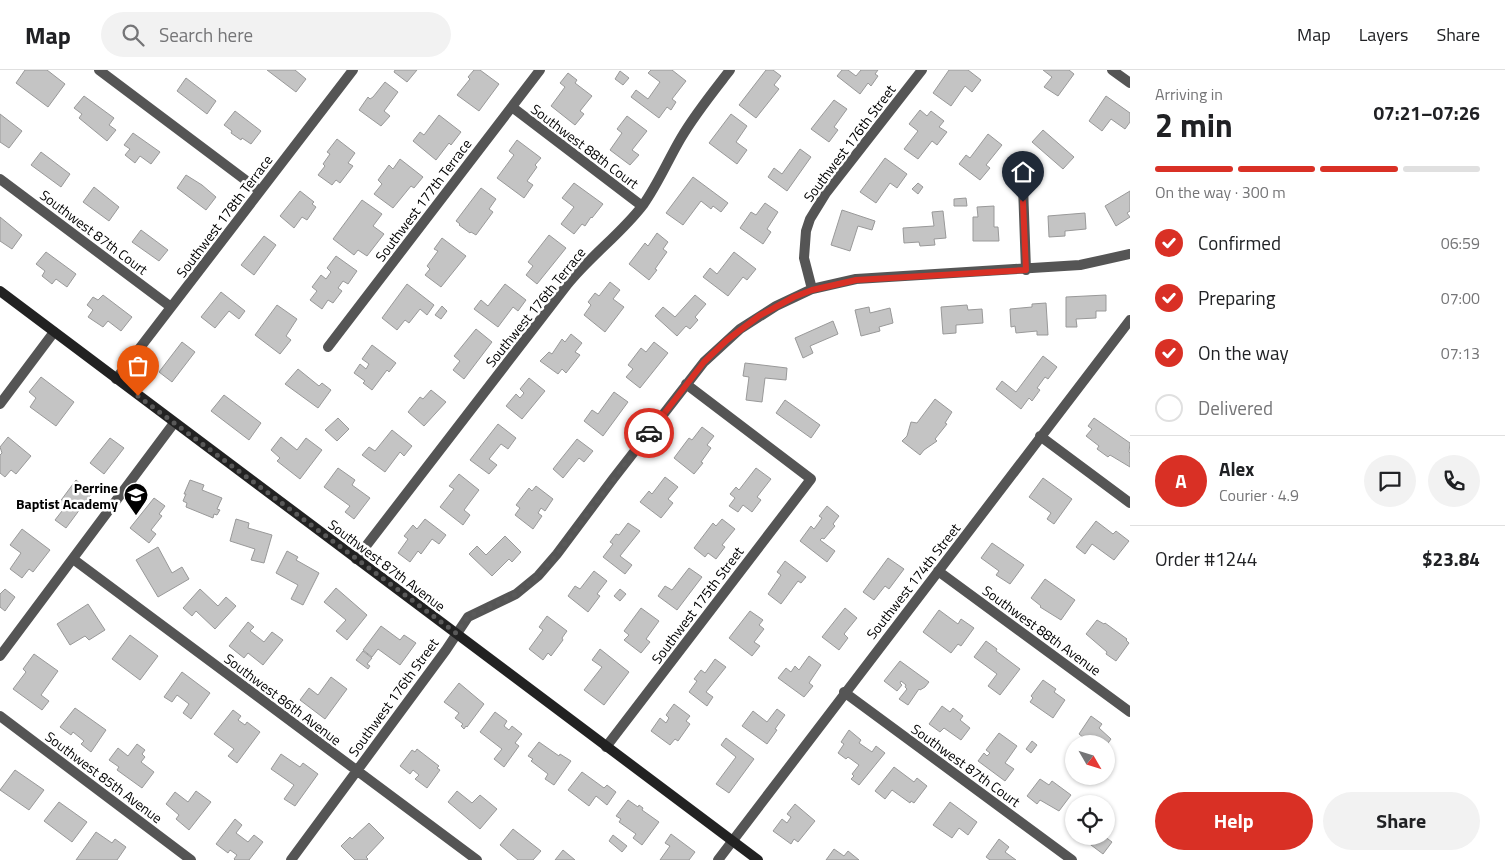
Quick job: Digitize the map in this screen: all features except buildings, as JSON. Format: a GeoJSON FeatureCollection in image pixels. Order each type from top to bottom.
{"type":"FeatureCollection","features":[{"type":"Feature","properties":{"kind":"street"},"geometry":{"type":"LineString","coordinates":[[99,70],[260,191]]}},
{"type":"Feature","properties":{"kind":"street","name":"Southwest 177th Terrace"},"geometry":{"type":"LineString","coordinates":[[328,348],[540,70]]}},
{"type":"Feature","properties":{"kind":"street","name":"Southwest 176th Terrace"},"geometry":{"type":"LineString","coordinates":[[356,560],[579,270],[642,206],[659,181],[688,128],[730,70]]}},
{"type":"Feature","properties":{"kind":"street","name":"Southwest 176th Street"},"geometry":{"type":"LineString","coordinates":[[290,860],[446,650],[468,617],[516,594],[528,586],[548,566],[704,362],[740,329],[776,306],[812,290],[804,251],[806,232],[810,219],[826,193],[922,70]]}},
{"type":"Feature","properties":{"kind":"street"},"geometry":{"type":"LineString","coordinates":[[1112,70],[1130,83]]}},
{"type":"Feature","properties":{"kind":"street","name":"Southwest 178th Terrace"},"geometry":{"type":"LineString","coordinates":[[116,379],[260,191],[348,72]]}},
{"type":"Feature","properties":{"kind":"street","name":"Southwest 88th Court"},"geometry":{"type":"LineString","coordinates":[[512,107],[642,206]]}},
{"type":"Feature","properties":{"kind":"street","name":"Southwest 87th Court"},"geometry":{"type":"LineString","coordinates":[[0,179],[171,307]]}},
{"type":"Feature","properties":{"kind":"street"},"geometry":{"type":"LineString","coordinates":[[1022,186],[1026,270]]}},
{"type":"Feature","properties":{"kind":"street"},"geometry":{"type":"LineString","coordinates":[[812,290],[838,282],[874,278],[1026,270],[1080,265],[1130,254]]}},
{"type":"Feature","properties":{"kind":"street","name":"Southwest 87th Avenue"},"geometry":{"type":"LineString","coordinates":[[0,291],[758,860]]}},
{"type":"Feature","properties":{"kind":"street","name":"Southwest 174th Street"},"geometry":{"type":"LineString","coordinates":[[718,860],[844,692],[1130,320]]}},
{"type":"Feature","properties":{"kind":"street"},"geometry":{"type":"LineString","coordinates":[[0,404],[54,332]]}},
{"type":"Feature","properties":{"kind":"street","name":"Southwest 175th Street"},"geometry":{"type":"LineString","coordinates":[[606,747],[811,479],[686,384]]}},
{"type":"Feature","properties":{"kind":"street"},"geometry":{"type":"LineString","coordinates":[[0,656],[174,423]]}},
{"type":"Feature","properties":{"kind":"street"},"geometry":{"type":"LineString","coordinates":[[1040,436],[1130,503]]}},
{"type":"Feature","properties":{"kind":"street","name":"Southwest 86th Avenue"},"geometry":{"type":"LineString","coordinates":[[73,559],[477,860]]}},
{"type":"Feature","properties":{"kind":"street","name":"Southwest 88th Avenue"},"geometry":{"type":"LineString","coordinates":[[938,571],[1130,712]]}},
{"type":"Feature","properties":{"kind":"street","name":"Southwest 87th Court"},"geometry":{"type":"LineString","coordinates":[[844,692],[1072,860]]}},
{"type":"Feature","properties":{"kind":"street","name":"Southwest 85th Avenue"},"geometry":{"type":"LineString","coordinates":[[0,716],[191,860]]}},
{"type":"Feature","properties":{"kind":"way so far"},"geometry":{"type":"LineString","coordinates":[[138,396],[456,633],[468,617],[516,594],[528,586],[548,566],[649,433]]}},
{"type":"Feature","properties":{"kind":"place","name":"Perrine Baptist Academy"},"geometry":{"type":"Point","coordinates":[136,516]}},
{"type":"Feature","properties":{"kind":"route"},"geometry":{"type":"LineString","coordinates":[[649,433],[704,362],[727,340],[759,316],[794,297],[838,282],[934,274],[1026,270],[1023,202]]}}]}
